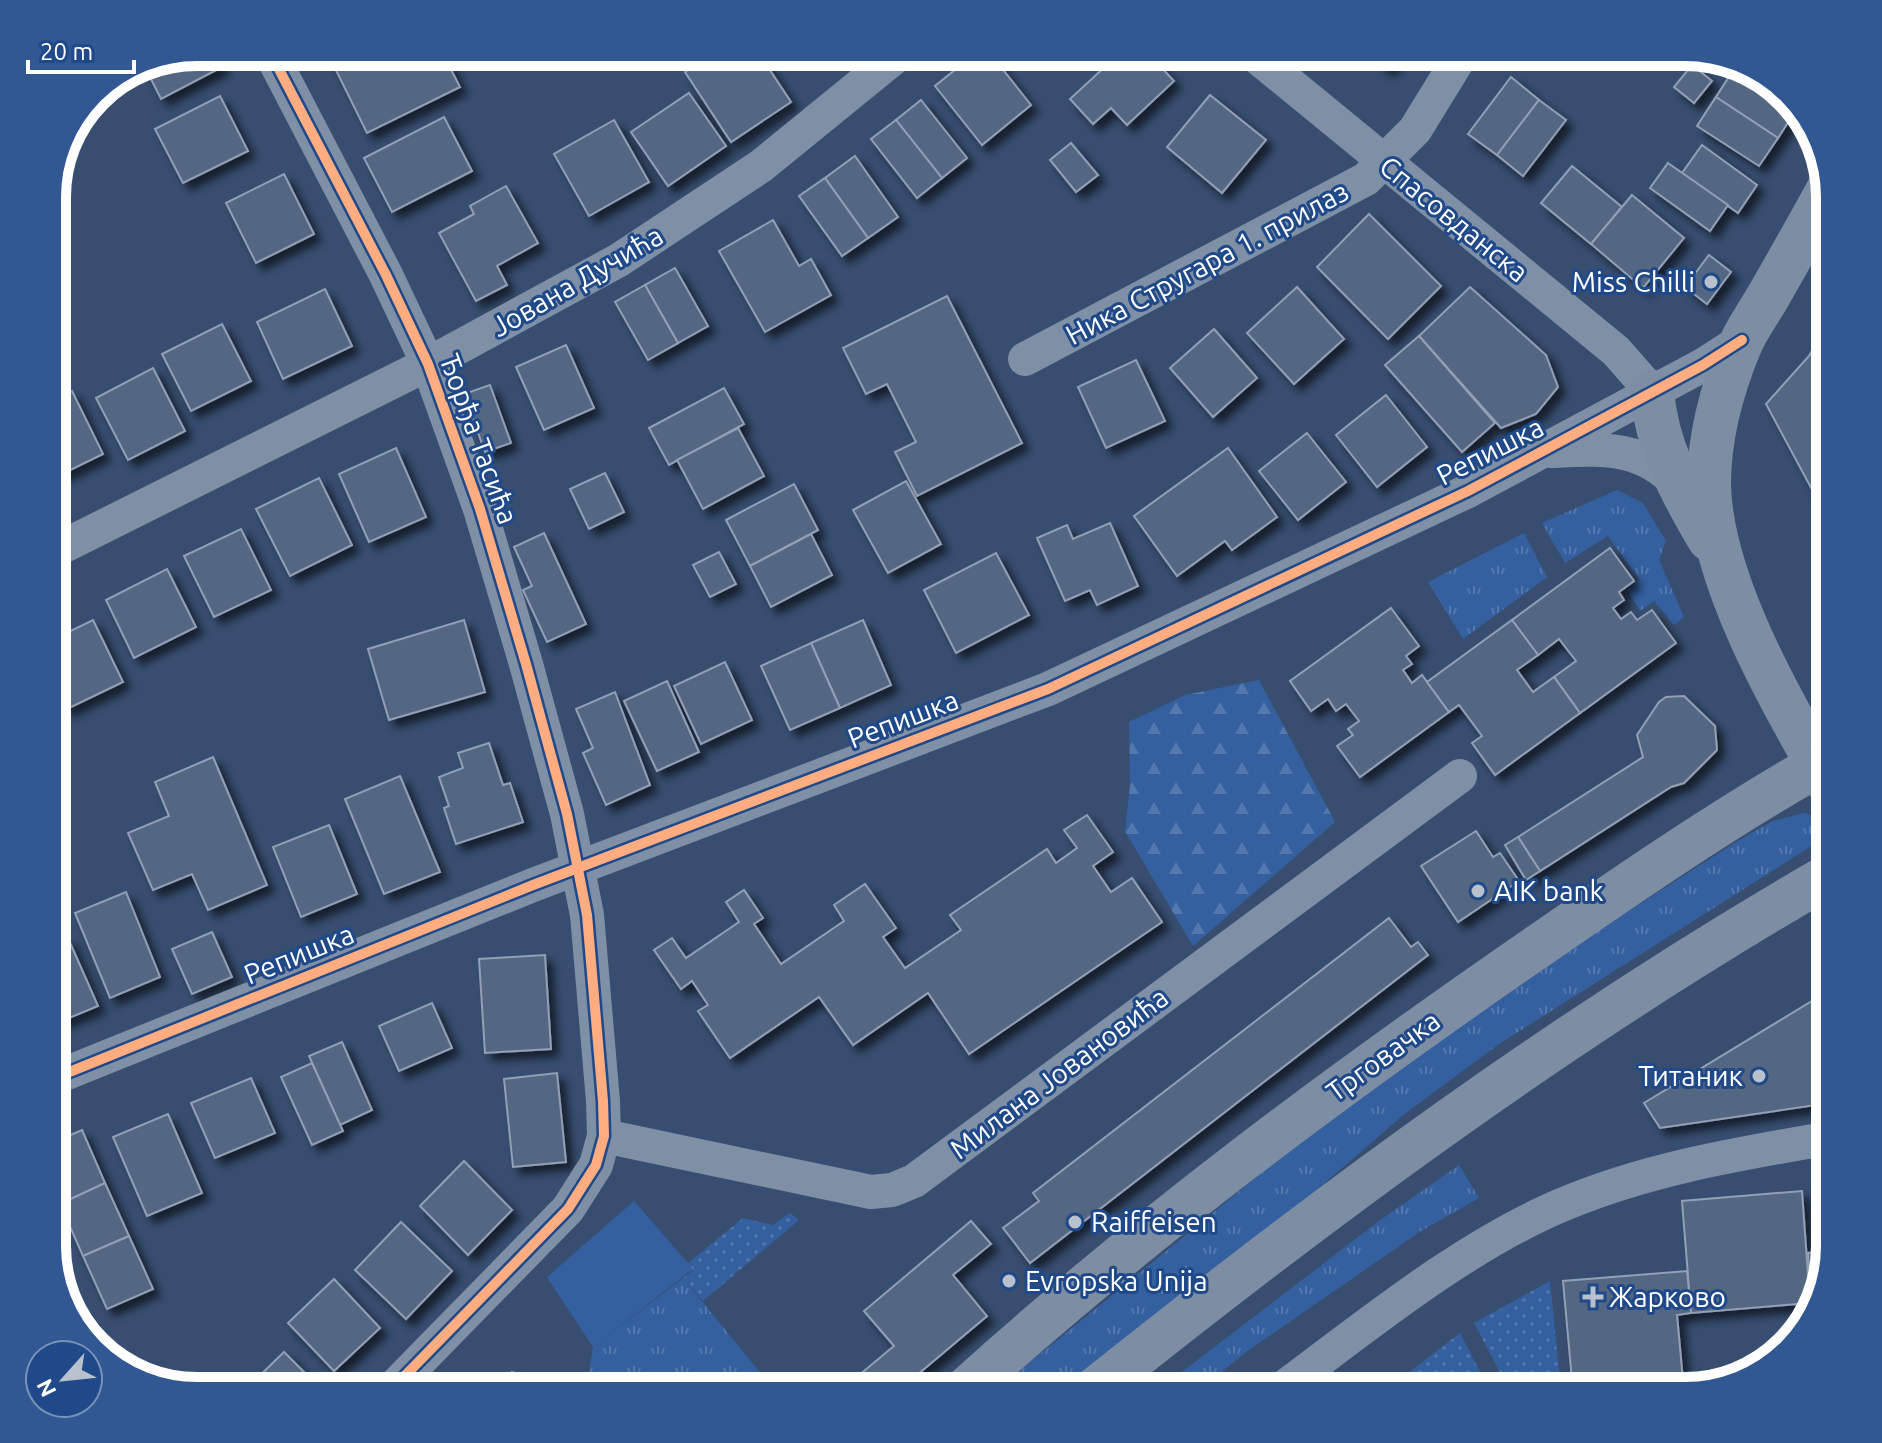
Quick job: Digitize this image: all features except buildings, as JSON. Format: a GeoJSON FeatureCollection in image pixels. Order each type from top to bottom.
{"type":"FeatureCollection","features":[{"type":"Feature","properties":{"kind":"main road"},"geometry":{"type":"LineString","coordinates":[[1693,484],[1742,340],[1816,211]]}},
{"type":"Feature","properties":{"kind":"main road"},"geometry":{"type":"LineString","coordinates":[[1652,392],[1681,423],[1693,484],[1712,516],[1723,562],[1777,693],[1816,754]]}},
{"type":"Feature","properties":{"kind":"main road","name":"Трговачка"},"geometry":{"type":"LineString","coordinates":[[981,1377],[1176,1213],[1383,1055],[1632,882],[1816,776]]}},
{"type":"Feature","properties":{"kind":"main road"},"geometry":{"type":"LineString","coordinates":[[1111,1377],[1256,1261],[1528,1064],[1683,963],[1816,883]]}},
{"type":"Feature","properties":{"kind":"street","name":"Ђорђа Тасића"},"geometry":{"type":"LineString","coordinates":[[277,66],[428,364],[480,509],[530,679],[579,868]]}},
{"type":"Feature","properties":{"kind":"street","name":"Јована Дучића"},"geometry":{"type":"LineString","coordinates":[[66,545],[428,364],[619,260],[715,199],[835,109],[885,66]]}},
{"type":"Feature","properties":{"kind":"street","name":"Спасовданска"},"geometry":{"type":"LineString","coordinates":[[1268,66],[1616,351],[1652,392]]}},
{"type":"Feature","properties":{"kind":"street","name":"Ника Стругара 1. прилаз"},"geometry":{"type":"LineString","coordinates":[[1025,359],[1339,196],[1385,162],[1415,130],[1454,66]]}},
{"type":"Feature","properties":{"kind":"street","name":"Репишка"},"geometry":{"type":"LineString","coordinates":[[66,1073],[579,868],[1048,689],[1454,498],[1543,452],[1742,340]]}},
{"type":"Feature","properties":{"kind":"street"},"geometry":{"type":"LineString","coordinates":[[1543,452],[1592,449],[1626,454],[1658,464],[1693,484]]}},
{"type":"Feature","properties":{"kind":"street","name":"Милана Јовановића"},"geometry":{"type":"LineString","coordinates":[[604,1136],[871,1192],[892,1190],[914,1181],[1460,776]]}},
{"type":"Feature","properties":{"kind":"street"},"geometry":{"type":"LineString","coordinates":[[404,1377],[568,1209],[596,1165],[604,1136],[587,915],[579,868]]}},
{"type":"Feature","properties":{"kind":"street"},"geometry":{"type":"LineString","coordinates":[[1298,1377],[1442,1273],[1525,1222],[1563,1204],[1670,1167],[1816,1141]]}},
{"type":"Feature","properties":{"kind":"green space"},"geometry":{"type":"Polygon","coordinates":[[[1617,490],[1643,503],[1666,541],[1659,560],[1684,617],[1674,625],[1654,601],[1640,611],[1627,590],[1640,580],[1608,536],[1565,563],[1542,523],[1617,490]]]}},
{"type":"Feature","properties":{"kind":"green space"},"geometry":{"type":"Polygon","coordinates":[[[1524,533],[1547,577],[1463,639],[1428,582],[1524,533]]]}},
{"type":"Feature","properties":{"kind":"green space"},"geometry":{"type":"Polygon","coordinates":[[[1259,680],[1335,822],[1193,946],[1125,831],[1130,785],[1129,722],[1185,695],[1259,680]]]}},
{"type":"Feature","properties":{"kind":"green space"},"geometry":{"type":"Polygon","coordinates":[[[1803,813],[1815,816],[1816,839],[1813,845],[1499,1044],[1402,1116],[1318,1189],[1081,1377],[1012,1377],[1340,1109],[1537,970],[1773,821],[1803,813]]]}},
{"type":"Feature","properties":{"kind":"green space"},"geometry":{"type":"Polygon","coordinates":[[[1459,1165],[1479,1198],[1421,1231],[1246,1352],[1215,1377],[1175,1377],[1379,1221],[1459,1165]]]}},
{"type":"Feature","properties":{"kind":"green space"},"geometry":{"type":"Polygon","coordinates":[[[634,1201],[693,1269],[593,1347],[547,1277],[634,1201]]]}},
{"type":"Feature","properties":{"kind":"green space"},"geometry":{"type":"Polygon","coordinates":[[[790,1213],[799,1220],[703,1301],[683,1278],[693,1270],[687,1264],[743,1218],[773,1225],[790,1213]]]}},
{"type":"Feature","properties":{"kind":"green space"},"geometry":{"type":"Polygon","coordinates":[[[683,1278],[764,1377],[588,1377],[593,1347],[683,1278]]]}},
{"type":"Feature","properties":{"kind":"green space"},"geometry":{"type":"Polygon","coordinates":[[[1550,1281],[1560,1377],[1503,1377],[1474,1323],[1550,1281]]]}},
{"type":"Feature","properties":{"kind":"green space"},"geometry":{"type":"Polygon","coordinates":[[[1460,1333],[1483,1377],[1403,1377],[1460,1333]]]}},
{"type":"Feature","properties":{"kind":"cycle path"},"geometry":{"type":"LineString","coordinates":[[277,66],[386,275],[428,364],[480,509],[526,664],[567,814],[587,915],[603,1101],[604,1136],[596,1165],[568,1209],[404,1377]]}},
{"type":"Feature","properties":{"kind":"cycle path"},"geometry":{"type":"LineString","coordinates":[[66,1073],[533,885],[1048,689],[1468,491],[1703,365],[1742,340]]}},
{"type":"Feature","properties":{"kind":"place","name":"Miss Chilli"},"geometry":{"type":"Point","coordinates":[1711,282]}},
{"type":"Feature","properties":{"kind":"place","name":"AIK bank"},"geometry":{"type":"Point","coordinates":[1478,891]}},
{"type":"Feature","properties":{"kind":"place","name":"Титаник"},"geometry":{"type":"Point","coordinates":[1759,1076]}},
{"type":"Feature","properties":{"kind":"place","name":"Raiffeisen"},"geometry":{"type":"Point","coordinates":[1075,1222]}},
{"type":"Feature","properties":{"kind":"place","name":"Evropska Unija"},"geometry":{"type":"Point","coordinates":[1009,1281]}},
{"type":"Feature","properties":{"kind":"place","name":"Жарково"},"geometry":{"type":"Point","coordinates":[1593,1297]}}]}
